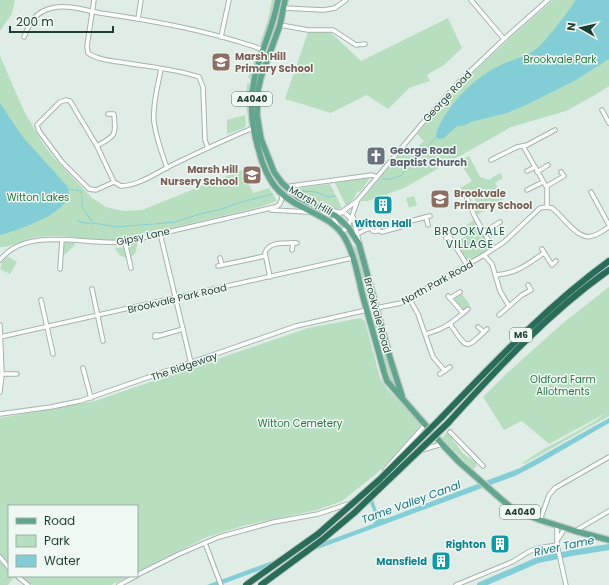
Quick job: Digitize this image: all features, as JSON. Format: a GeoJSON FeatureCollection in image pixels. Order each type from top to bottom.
{"type":"FeatureCollection","features":[{"type":"Feature","properties":{"kind":"highway","name":"M6"},"geometry":{"type":"LineString","coordinates":[[246,585],[318,534],[379,480],[514,342],[565,296],[609,261]]}},
{"type":"Feature","properties":{"kind":"highway","name":"M6"},"geometry":{"type":"LineString","coordinates":[[261,585],[322,540],[354,513],[448,423],[519,347],[552,315],[609,270]]}},
{"type":"Feature","properties":{"kind":"main road","name":"Marsh Hill"},"geometry":{"type":"LineString","coordinates":[[278,0],[271,29],[256,71],[252,95],[254,128],[260,155],[264,167],[272,182],[282,194],[291,202],[323,217],[340,231]]}},
{"type":"Feature","properties":{"kind":"main road","name":"Marsh Hill"},"geometry":{"type":"LineString","coordinates":[[285,0],[280,25],[261,77],[257,96],[257,115],[261,140],[277,177],[298,197],[336,216],[348,227]]}},
{"type":"Feature","properties":{"kind":"main road"},"geometry":{"type":"LineString","coordinates":[[264,50],[271,52]]}},
{"type":"Feature","properties":{"kind":"main road","name":"Brookvale Road"},"geometry":{"type":"LineString","coordinates":[[348,227],[359,244],[398,386],[404,400]]}},
{"type":"Feature","properties":{"kind":"main road","name":"Brookvale Road"},"geometry":{"type":"LineString","coordinates":[[340,231],[348,244],[387,380],[442,444],[480,480],[513,508],[540,520]]}},
{"type":"Feature","properties":{"kind":"main road"},"geometry":{"type":"LineString","coordinates":[[367,310],[376,308]]}},
{"type":"Feature","properties":{"kind":"main road","name":"A4040"},"geometry":{"type":"LineString","coordinates":[[540,520],[609,540]]}},
{"type":"Feature","properties":{"kind":"street"},"geometry":{"type":"LineString","coordinates":[[94,0],[87,46],[88,53],[105,59],[199,77],[203,87],[205,140],[208,148]]}},
{"type":"Feature","properties":{"kind":"street"},"geometry":{"type":"LineString","coordinates":[[138,19],[140,0]]}},
{"type":"Feature","properties":{"kind":"street"},"geometry":{"type":"LineString","coordinates":[[221,37],[229,0]]}},
{"type":"Feature","properties":{"kind":"street"},"geometry":{"type":"LineString","coordinates":[[283,8],[324,10],[335,8],[346,0]]}},
{"type":"Feature","properties":{"kind":"street","name":"George Road"},"geometry":{"type":"LineString","coordinates":[[348,227],[357,202],[376,177],[448,93],[504,39],[548,0]]}},
{"type":"Feature","properties":{"kind":"street"},"geometry":{"type":"LineString","coordinates":[[472,1],[504,39]]}},
{"type":"Feature","properties":{"kind":"street"},"geometry":{"type":"LineString","coordinates":[[24,37],[32,20],[41,11],[52,8],[66,7],[138,19],[221,37],[264,50]]}},
{"type":"Feature","properties":{"kind":"street"},"geometry":{"type":"LineString","coordinates":[[280,25],[308,30],[333,30],[356,45],[365,44]]}},
{"type":"Feature","properties":{"kind":"street"},"geometry":{"type":"LineString","coordinates":[[161,69],[154,121],[158,142],[167,168]]}},
{"type":"Feature","properties":{"kind":"street"},"geometry":{"type":"LineString","coordinates":[[114,182],[96,190],[87,188],[62,162],[45,141],[39,131],[38,125],[60,102],[66,100],[70,101],[97,146],[114,182],[121,186],[132,185],[208,148],[254,128]]}},
{"type":"Feature","properties":{"kind":"street"},"geometry":{"type":"LineString","coordinates":[[602,110],[609,122]]}},
{"type":"Feature","properties":{"kind":"street"},"geometry":{"type":"LineString","coordinates":[[97,146],[111,138],[114,134],[114,114],[108,114]]}},
{"type":"Feature","properties":{"kind":"street"},"geometry":{"type":"LineString","coordinates":[[491,160],[555,130]]}},
{"type":"Feature","properties":{"kind":"street"},"geometry":{"type":"LineString","coordinates":[[522,146],[543,182],[547,186],[547,207],[556,210],[582,236],[593,236],[609,226],[591,192]]}},
{"type":"Feature","properties":{"kind":"street"},"geometry":{"type":"LineString","coordinates":[[537,172],[548,165]]}},
{"type":"Feature","properties":{"kind":"street"},"geometry":{"type":"LineString","coordinates":[[527,171],[535,167]]}},
{"type":"Feature","properties":{"kind":"street"},"geometry":{"type":"LineString","coordinates":[[547,186],[564,176],[561,172]]}},
{"type":"Feature","properties":{"kind":"street"},"geometry":{"type":"LineString","coordinates":[[290,186],[372,175],[376,177]]}},
{"type":"Feature","properties":{"kind":"street"},"geometry":{"type":"LineString","coordinates":[[527,190],[543,182]]}},
{"type":"Feature","properties":{"kind":"street","name":"Gipsy Lane"},"geometry":{"type":"LineString","coordinates":[[0,260],[12,250],[32,242],[62,240],[100,243],[125,242],[278,207],[281,203],[282,194]]}},
{"type":"Feature","properties":{"kind":"street"},"geometry":{"type":"LineString","coordinates":[[466,196],[493,248]]}},
{"type":"Feature","properties":{"kind":"street","name":"George Road"},"geometry":{"type":"LineString","coordinates":[[336,216],[357,202]]}},
{"type":"Feature","properties":{"kind":"street"},"geometry":{"type":"LineString","coordinates":[[316,206],[342,212],[352,217],[359,244]]}},
{"type":"Feature","properties":{"kind":"street","name":"North Park Road"},"geometry":{"type":"LineString","coordinates":[[376,308],[401,303],[467,265],[504,242],[538,209],[547,207]]}},
{"type":"Feature","properties":{"kind":"street","name":"Gipsy Lane"},"geometry":{"type":"LineString","coordinates":[[266,209],[311,212]]}},
{"type":"Feature","properties":{"kind":"street"},"geometry":{"type":"LineString","coordinates":[[336,216],[334,219],[340,231],[348,227]]}},
{"type":"Feature","properties":{"kind":"street"},"geometry":{"type":"LineString","coordinates":[[357,234],[372,228],[375,231],[377,230],[382,232],[428,217],[428,224]]}},
{"type":"Feature","properties":{"kind":"street"},"geometry":{"type":"LineString","coordinates":[[484,232],[500,222]]}},
{"type":"Feature","properties":{"kind":"street"},"geometry":{"type":"LineString","coordinates":[[160,233],[191,363]]}},
{"type":"Feature","properties":{"kind":"street"},"geometry":{"type":"LineString","coordinates":[[446,238],[449,236],[467,265]]}},
{"type":"Feature","properties":{"kind":"street"},"geometry":{"type":"LineString","coordinates":[[60,269],[62,240]]}},
{"type":"Feature","properties":{"kind":"street"},"geometry":{"type":"LineString","coordinates":[[125,242],[131,268]]}},
{"type":"Feature","properties":{"kind":"street"},"geometry":{"type":"LineString","coordinates":[[270,277],[265,256],[265,251],[269,246],[283,243],[295,243],[292,250]]}},
{"type":"Feature","properties":{"kind":"street"},"geometry":{"type":"LineString","coordinates":[[496,274],[508,274],[516,271],[543,251],[552,265],[556,261]]}},
{"type":"Feature","properties":{"kind":"street"},"geometry":{"type":"LineString","coordinates":[[0,252],[4,256]]}},
{"type":"Feature","properties":{"kind":"street"},"geometry":{"type":"LineString","coordinates":[[484,254],[489,259],[496,274],[500,291],[509,306]]}},
{"type":"Feature","properties":{"kind":"street"},"geometry":{"type":"LineString","coordinates":[[220,258],[220,266],[265,256]]}},
{"type":"Feature","properties":{"kind":"street","name":"Brookvale Park Road"},"geometry":{"type":"LineString","coordinates":[[1,337],[352,258]]}},
{"type":"Feature","properties":{"kind":"street"},"geometry":{"type":"LineString","coordinates":[[499,315],[531,290],[528,285]]}},
{"type":"Feature","properties":{"kind":"street"},"geometry":{"type":"LineString","coordinates":[[92,289],[103,341]]}},
{"type":"Feature","properties":{"kind":"street"},"geometry":{"type":"LineString","coordinates":[[460,292],[449,297],[463,313]]}},
{"type":"Feature","properties":{"kind":"street"},"geometry":{"type":"LineString","coordinates":[[409,298],[416,310],[433,357],[445,371]]}},
{"type":"Feature","properties":{"kind":"street"},"geometry":{"type":"LineString","coordinates":[[41,300],[53,354]]}},
{"type":"Feature","properties":{"kind":"street"},"geometry":{"type":"LineString","coordinates":[[425,334],[450,324],[468,309]]}},
{"type":"Feature","properties":{"kind":"street","name":"The Ridgeway"},"geometry":{"type":"LineString","coordinates":[[0,414],[51,407],[91,398],[296,326],[367,310]]}},
{"type":"Feature","properties":{"kind":"street"},"geometry":{"type":"LineString","coordinates":[[450,324],[462,341],[466,344],[472,344],[486,331],[478,327]]}},
{"type":"Feature","properties":{"kind":"street"},"geometry":{"type":"LineString","coordinates":[[0,325],[2,374],[0,392]]}},
{"type":"Feature","properties":{"kind":"street"},"geometry":{"type":"LineString","coordinates":[[158,335],[183,329]]}},
{"type":"Feature","properties":{"kind":"street"},"geometry":{"type":"LineString","coordinates":[[440,374],[450,367]]}},
{"type":"Feature","properties":{"kind":"street"},"geometry":{"type":"LineString","coordinates":[[83,368],[91,398]]}},
{"type":"Feature","properties":{"kind":"street"},"geometry":{"type":"LineString","coordinates":[[2,374],[18,374]]}},
{"type":"Feature","properties":{"kind":"street"},"geometry":{"type":"LineString","coordinates":[[341,506],[354,498],[371,484],[425,425]]}},
{"type":"Feature","properties":{"kind":"street"},"geometry":{"type":"LineString","coordinates":[[450,432],[483,466]]}},
{"type":"Feature","properties":{"kind":"street"},"geometry":{"type":"LineString","coordinates":[[138,575],[164,561],[204,543],[244,530],[288,519],[318,514],[368,497],[415,453],[442,444]]}},
{"type":"Feature","properties":{"kind":"street"},"geometry":{"type":"LineString","coordinates":[[540,520],[549,495],[555,488],[609,457]]}},
{"type":"Feature","properties":{"kind":"street"},"geometry":{"type":"LineString","coordinates":[[575,531],[609,511]]}},
{"type":"Feature","properties":{"kind":"street"},"geometry":{"type":"LineString","coordinates":[[557,525],[557,545],[566,585]]}},
{"type":"Feature","properties":{"kind":"street"},"geometry":{"type":"LineString","coordinates":[[558,540],[565,528]]}},
{"type":"Feature","properties":{"kind":"street"},"geometry":{"type":"LineString","coordinates":[[204,543],[221,585]]}},
{"type":"Feature","properties":{"kind":"street"},"geometry":{"type":"LineString","coordinates":[[456,585],[512,562],[530,551],[557,545]]}},
{"type":"Feature","properties":{"kind":"street"},"geometry":{"type":"LineString","coordinates":[[0,557],[8,567]]}},
{"type":"Feature","properties":{"kind":"street"},"geometry":{"type":"LineString","coordinates":[[18,577],[28,585]]}},
{"type":"Feature","properties":{"kind":"street"},"geometry":{"type":"LineString","coordinates":[[119,585],[134,577]]}},
{"type":"Feature","properties":{"kind":"green space"},"geometry":{"type":"Polygon","coordinates":[[[0,0],[15,0],[12,14],[0,31],[0,0]]]}},
{"type":"Feature","properties":{"kind":"green space"},"geometry":{"type":"Polygon","coordinates":[[[272,0],[275,0],[264,44],[260,44],[268,19],[272,0]]]}},
{"type":"Feature","properties":{"kind":"green space"},"geometry":{"type":"Polygon","coordinates":[[[280,0],[283,0],[281,11],[271,45],[269,46],[268,43],[280,0]]]}},
{"type":"Feature","properties":{"kind":"green space","name":"Brookvale Park"},"geometry":{"type":"Polygon","coordinates":[[[553,0],[609,0],[609,86],[566,111],[511,127],[404,188],[368,201],[362,201],[403,150],[408,155],[424,141],[417,134],[458,87],[553,0]]]}},
{"type":"Feature","properties":{"kind":"green space"},"geometry":{"type":"Polygon","coordinates":[[[448,18],[462,48],[444,65],[427,75],[430,81],[409,88],[388,109],[367,95],[331,113],[285,99],[308,32],[329,31],[361,61],[448,18]]]}},
{"type":"Feature","properties":{"kind":"green space"},"geometry":{"type":"Polygon","coordinates":[[[258,50],[260,54],[252,78],[248,78],[258,50]]]}},
{"type":"Feature","properties":{"kind":"green space","name":"Witton Lakes"},"geometry":{"type":"Polygon","coordinates":[[[0,56],[24,111],[42,142],[54,158],[92,198],[106,207],[123,211],[142,210],[242,170],[253,193],[269,188],[277,201],[263,206],[125,239],[102,240],[44,236],[0,247],[0,56]]]}},
{"type":"Feature","properties":{"kind":"green space"},"geometry":{"type":"Polygon","coordinates":[[[248,81],[251,92],[251,124],[249,127],[245,96],[248,81]]]}},
{"type":"Feature","properties":{"kind":"green space"},"geometry":{"type":"Polygon","coordinates":[[[245,115],[246,125],[244,128],[227,134],[227,120],[245,115]]]}},
{"type":"Feature","properties":{"kind":"green space"},"geometry":{"type":"Polygon","coordinates":[[[469,156],[480,177],[489,180],[500,173],[503,178],[495,183],[504,199],[477,215],[473,207],[476,201],[471,191],[464,194],[460,188],[472,181],[459,161],[469,156]]]}},
{"type":"Feature","properties":{"kind":"green space"},"geometry":{"type":"Polygon","coordinates":[[[274,175],[283,187],[333,216],[331,220],[308,209],[286,195],[275,182],[274,175]]]}},
{"type":"Feature","properties":{"kind":"green space"},"geometry":{"type":"Polygon","coordinates":[[[370,178],[360,192],[358,191],[355,195],[356,196],[346,206],[335,183],[370,178]]]}},
{"type":"Feature","properties":{"kind":"green space"},"geometry":{"type":"Polygon","coordinates":[[[330,184],[342,208],[336,209],[322,204],[297,190],[299,188],[330,184]]]}},
{"type":"Feature","properties":{"kind":"green space"},"geometry":{"type":"Polygon","coordinates":[[[414,196],[417,205],[409,208],[406,198],[414,196]]]}},
{"type":"Feature","properties":{"kind":"green space"},"geometry":{"type":"Polygon","coordinates":[[[474,220],[491,248],[468,262],[456,242],[471,233],[467,225],[474,220]]]}},
{"type":"Feature","properties":{"kind":"green space"},"geometry":{"type":"Polygon","coordinates":[[[66,242],[74,243],[75,245],[63,256],[63,246],[66,242]]]}},
{"type":"Feature","properties":{"kind":"green space"},"geometry":{"type":"Polygon","coordinates":[[[138,242],[135,254],[130,257],[128,247],[129,244],[138,242]]]}},
{"type":"Feature","properties":{"kind":"green space"},"geometry":{"type":"Polygon","coordinates":[[[351,245],[358,248],[372,302],[371,303],[368,303],[351,245]]]}},
{"type":"Feature","properties":{"kind":"green space"},"geometry":{"type":"Polygon","coordinates":[[[125,247],[127,257],[123,257],[115,248],[125,247]]]}},
{"type":"Feature","properties":{"kind":"green space"},"geometry":{"type":"Polygon","coordinates":[[[7,256],[17,262],[10,274],[0,269],[2,262],[7,256]]]}},
{"type":"Feature","properties":{"kind":"green space","name":"Oldford Farm Allotments"},"geometry":{"type":"Polygon","coordinates":[[[609,287],[609,416],[524,464],[523,463],[533,456],[606,413],[549,444],[522,421],[504,430],[483,397],[505,375],[563,323],[609,287]]]}},
{"type":"Feature","properties":{"kind":"green space"},"geometry":{"type":"Polygon","coordinates":[[[460,294],[463,295],[470,305],[464,311],[461,311],[454,300],[460,294]]]}},
{"type":"Feature","properties":{"kind":"green space"},"geometry":{"type":"Polygon","coordinates":[[[372,313],[376,314],[395,386],[388,376],[385,367],[372,313]]]}},
{"type":"Feature","properties":{"kind":"green space","name":"Witton Cemetery"},"geometry":{"type":"Polygon","coordinates":[[[360,318],[365,321],[380,378],[388,390],[424,425],[416,435],[376,474],[342,501],[317,510],[246,525],[207,537],[138,572],[138,505],[8,505],[8,563],[0,554],[0,418],[95,401],[308,328],[360,318]]]}},
{"type":"Feature","properties":{"kind":"green space"},"geometry":{"type":"Polygon","coordinates":[[[447,432],[453,437],[452,439],[462,452],[477,463],[474,469],[471,468],[442,438],[447,432]]]}},
{"type":"Feature","properties":{"kind":"green space"},"geometry":{"type":"Polygon","coordinates":[[[0,561],[8,570],[8,577],[14,577],[8,585],[0,585],[0,561]]]}},
{"type":"Feature","properties":{"kind":"green space"},"geometry":{"type":"Polygon","coordinates":[[[22,577],[127,577],[111,585],[33,585],[22,577]]]}},
{"type":"Feature","properties":{"kind":"water"},"geometry":{"type":"Polygon","coordinates":[[[576,0],[609,0],[609,59],[576,80],[526,105],[507,113],[471,122],[463,126],[458,126],[444,138],[438,139],[436,137],[444,117],[456,100],[470,86],[487,73],[536,49],[546,39],[576,0]]]}},
{"type":"Feature","properties":{"kind":"water","name":"Witton Lakes"},"geometry":{"type":"Polygon","coordinates":[[[0,103],[22,136],[67,186],[69,195],[64,204],[45,218],[0,235],[0,103]]]}},
{"type":"Feature","properties":{"kind":"water"},"geometry":{"type":"Polygon","coordinates":[[[609,418],[609,423],[515,476],[220,585],[207,585],[373,524],[377,519],[369,501],[373,499],[379,518],[385,519],[520,468],[609,418]]]}},
{"type":"Feature","properties":{"kind":"waterway"},"geometry":{"type":"LineString","coordinates":[[383,179],[391,179],[402,175],[436,137]]}},
{"type":"Feature","properties":{"kind":"waterway"},"geometry":{"type":"LineString","coordinates":[[68,189],[81,191],[82,207],[93,223],[117,227],[152,224]]}},
{"type":"Feature","properties":{"kind":"waterway"},"geometry":{"type":"LineString","coordinates":[[302,191],[316,192],[329,197],[335,196]]}},
{"type":"Feature","properties":{"kind":"waterway"},"geometry":{"type":"LineString","coordinates":[[155,224],[175,222],[273,194]]}},
{"type":"Feature","properties":{"kind":"waterway"},"geometry":{"type":"LineString","coordinates":[[78,220],[79,222],[92,224]]}},
{"type":"Feature","properties":{"kind":"waterway","name":"River Tame"},"geometry":{"type":"LineString","coordinates":[[480,585],[538,560],[609,547]]}},
{"type":"Feature","properties":{"kind":"place","name":"Marsh Hill Primary School"},"geometry":{"type":"Point","coordinates":[221,62]}},
{"type":"Feature","properties":{"kind":"place","name":"George Road Baptist Church"},"geometry":{"type":"Point","coordinates":[376,156]}},
{"type":"Feature","properties":{"kind":"place","name":"Marsh Hill Nursery School"},"geometry":{"type":"Point","coordinates":[252,175]}},
{"type":"Feature","properties":{"kind":"place","name":"Brookvale Primary School"},"geometry":{"type":"Point","coordinates":[440,199]}},
{"type":"Feature","properties":{"kind":"place","name":"Witton Hall"},"geometry":{"type":"Point","coordinates":[383,205]}},
{"type":"Feature","properties":{"kind":"place","name":"Righton"},"geometry":{"type":"Point","coordinates":[500,544]}},
{"type":"Feature","properties":{"kind":"place","name":"Mansfield"},"geometry":{"type":"Point","coordinates":[441,561]}},
{"type":"Feature","properties":{"kind":"district","name":"BROOKVALE VILLAGE"},"geometry":{"type":"Point","coordinates":[470,237]}},
{"type":"Feature","properties":{"kind":"water label","name":"Tame Valley Canal"},"geometry":{"type":"Point","coordinates":[411,502]}}]}
